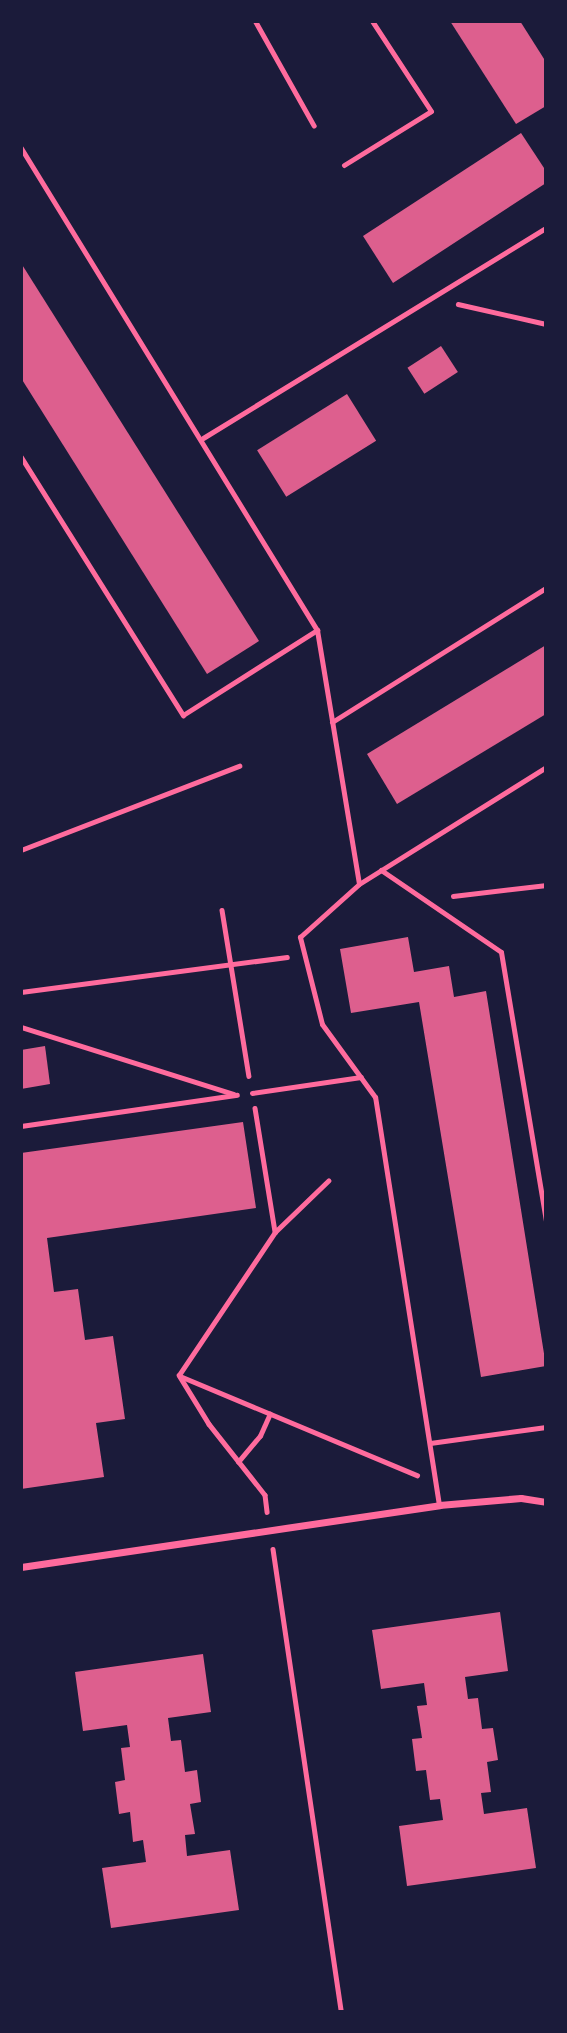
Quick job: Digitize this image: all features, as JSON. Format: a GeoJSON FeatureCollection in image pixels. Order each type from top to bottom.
{"type":"FeatureCollection","features":[{"type":"Feature","properties":{"kind":"street"},"geometry":{"type":"LineString","coordinates":[[21,1567],[439,1504],[521,1498],[546,1502]]}},
{"type":"Feature","properties":{"kind":"lane"},"geometry":{"type":"LineString","coordinates":[[255,21],[314,126]]}},
{"type":"Feature","properties":{"kind":"lane"},"geometry":{"type":"LineString","coordinates":[[344,165],[431,111],[372,21]]}},
{"type":"Feature","properties":{"kind":"lane"},"geometry":{"type":"LineString","coordinates":[[21,148],[203,438],[317,630],[359,884]]}},
{"type":"Feature","properties":{"kind":"lane"},"geometry":{"type":"LineString","coordinates":[[203,438],[546,228]]}},
{"type":"Feature","properties":{"kind":"lane"},"geometry":{"type":"LineString","coordinates":[[21,457],[183,715],[317,630]]}},
{"type":"Feature","properties":{"kind":"lane"},"geometry":{"type":"LineString","coordinates":[[332,722],[546,588]]}},
{"type":"Feature","properties":{"kind":"lane"},"geometry":{"type":"LineString","coordinates":[[439,1504],[375,1097],[322,1024],[300,937],[359,884],[546,767]]}},
{"type":"Feature","properties":{"kind":"lane"},"geometry":{"type":"LineString","coordinates":[[382,870],[501,952],[546,1221]]}},
{"type":"Feature","properties":{"kind":"lane"},"geometry":{"type":"LineString","coordinates":[[252,1093],[360,1077]]}},
{"type":"Feature","properties":{"kind":"lane"},"geometry":{"type":"LineString","coordinates":[[430,1443],[546,1427]]}},
{"type":"Feature","properties":{"kind":"path"},"geometry":{"type":"LineString","coordinates":[[431,298],[546,324]]}},
{"type":"Feature","properties":{"kind":"path"},"geometry":{"type":"LineString","coordinates":[[21,850],[239,766]]}},
{"type":"Feature","properties":{"kind":"path"},"geometry":{"type":"LineString","coordinates":[[425,899],[546,885]]}},
{"type":"Feature","properties":{"kind":"path"},"geometry":{"type":"LineString","coordinates":[[222,910],[275,1232]]}},
{"type":"Feature","properties":{"kind":"path"},"geometry":{"type":"LineString","coordinates":[[21,992],[304,955]]}},
{"type":"Feature","properties":{"kind":"path"},"geometry":{"type":"LineString","coordinates":[[21,1027],[238,1095]]}},
{"type":"Feature","properties":{"kind":"path"},"geometry":{"type":"LineString","coordinates":[[21,1126],[252,1093]]}},
{"type":"Feature","properties":{"kind":"path"},"geometry":{"type":"LineString","coordinates":[[179,1375],[275,1232],[328,1181]]}},
{"type":"Feature","properties":{"kind":"path"},"geometry":{"type":"LineString","coordinates":[[179,1375],[436,1483]]}},
{"type":"Feature","properties":{"kind":"path"},"geometry":{"type":"LineString","coordinates":[[179,1375],[238,1462],[264,1495],[341,2012]]}},
{"type":"Feature","properties":{"kind":"path"},"geometry":{"type":"LineString","coordinates":[[238,1462],[260,1436],[270,1413]]}},
{"type":"Feature","properties":{"kind":"building"},"geometry":{"type":"Polygon","coordinates":[[[450,21],[520,21],[546,62],[546,106],[516,124],[450,21]]]}},
{"type":"Feature","properties":{"kind":"building"},"geometry":{"type":"Polygon","coordinates":[[[521,133],[546,171],[546,183],[393,283],[363,236],[521,133]]]}},
{"type":"Feature","properties":{"kind":"building"},"geometry":{"type":"Polygon","coordinates":[[[21,263],[259,641],[207,674],[21,378],[21,263]]]}},
{"type":"Feature","properties":{"kind":"building"},"geometry":{"type":"Polygon","coordinates":[[[441,346],[458,372],[424,394],[407,368],[441,346]]]}},
{"type":"Feature","properties":{"kind":"building"},"geometry":{"type":"Polygon","coordinates":[[[347,394],[376,441],[286,497],[257,450],[347,394]]]}},
{"type":"Feature","properties":{"kind":"building"},"geometry":{"type":"Polygon","coordinates":[[[546,645],[546,714],[397,804],[367,754],[546,645]]]}},
{"type":"Feature","properties":{"kind":"building"},"geometry":{"type":"Polygon","coordinates":[[[408,937],[414,972],[449,966],[454,997],[486,991],[546,1366],[481,1377],[419,1002],[351,1013],[340,949],[408,937]]]}},
{"type":"Feature","properties":{"kind":"building"},"geometry":{"type":"Polygon","coordinates":[[[45,1046],[50,1084],[21,1089],[21,1050],[45,1046]]]}},
{"type":"Feature","properties":{"kind":"building"},"geometry":{"type":"Polygon","coordinates":[[[243,1122],[256,1208],[47,1238],[54,1292],[78,1289],[85,1340],[113,1336],[125,1419],[96,1423],[104,1477],[21,1489],[21,1153],[243,1122]]]}},
{"type":"Feature","properties":{"kind":"building"},"geometry":{"type":"Polygon","coordinates":[[[500,1612],[508,1671],[465,1677],[468,1699],[478,1698],[482,1729],[493,1728],[498,1760],[487,1762],[491,1792],[481,1793],[484,1814],[527,1808],[536,1868],[407,1886],[399,1826],[443,1820],[440,1799],[430,1800],[426,1770],[416,1771],[412,1739],[422,1738],[417,1706],[427,1705],[424,1683],[381,1689],[372,1630],[500,1612]]]}},
{"type":"Feature","properties":{"kind":"building"},"geometry":{"type":"Polygon","coordinates":[[[203,1654],[211,1712],[168,1718],[171,1741],[181,1740],[185,1772],[197,1770],[201,1802],[190,1804],[195,1834],[185,1835],[187,1856],[230,1850],[239,1910],[111,1928],[102,1868],[146,1862],[143,1840],[133,1842],[130,1812],[119,1814],[115,1782],[125,1780],[121,1748],[130,1747],[127,1725],[83,1731],[75,1672],[203,1654]]]}}]}
